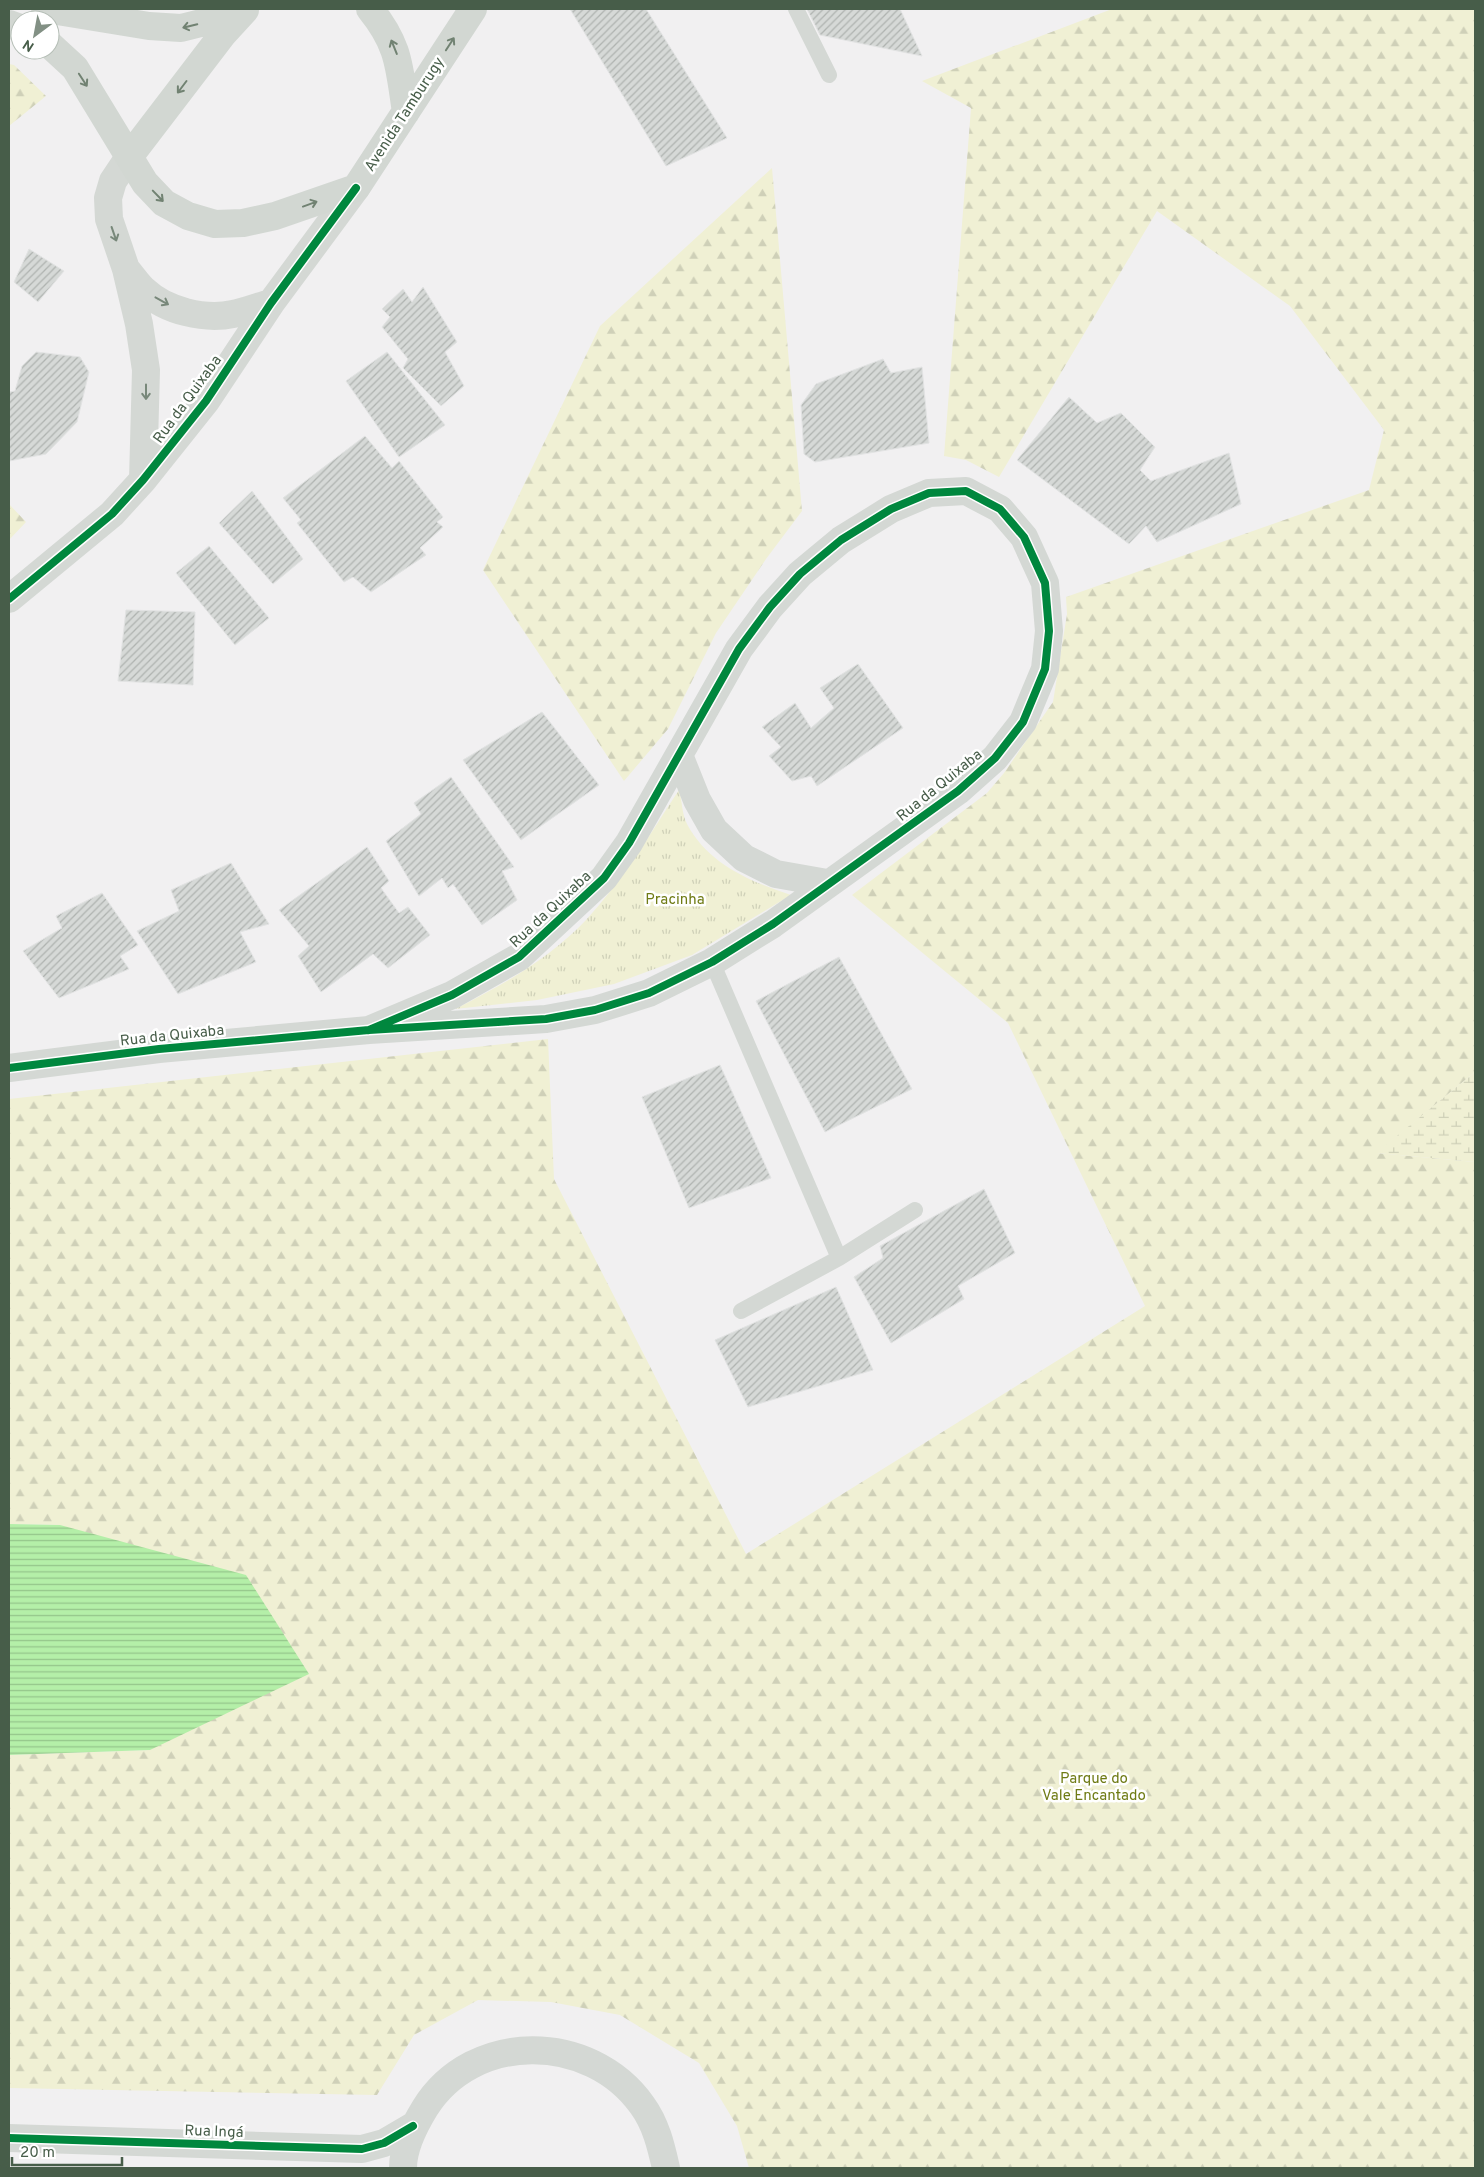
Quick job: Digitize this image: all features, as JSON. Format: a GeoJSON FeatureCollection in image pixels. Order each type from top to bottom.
{"type":"FeatureCollection","features":[{"type":"Feature","properties":{"kind":"main road"},"geometry":{"type":"LineString","coordinates":[[45,9],[149,26],[181,28],[217,19],[236,9]]}},
{"type":"Feature","properties":{"kind":"main road"},"geometry":{"type":"LineString","coordinates":[[129,157],[223,34],[246,9]]}},
{"type":"Feature","properties":{"kind":"main road"},"geometry":{"type":"LineString","coordinates":[[370,9],[385,27],[396,50],[406,112]]}},
{"type":"Feature","properties":{"kind":"main road","name":"Avenida Tamburugy"},"geometry":{"type":"LineString","coordinates":[[60,54],[75,68],[145,183],[164,203],[188,216],[215,224],[243,223],[275,216],[356,188],[473,9]]}},
{"type":"Feature","properties":{"kind":"street","name":"Rua da Quixaba"},"geometry":{"type":"LineString","coordinates":[[129,157],[113,181],[108,198],[109,219],[126,269],[139,324],[146,370],[143,480]]}},
{"type":"Feature","properties":{"kind":"street","name":"Rua da Quixaba"},"geometry":{"type":"LineString","coordinates":[[9,599],[112,514],[143,480],[206,400],[271,303],[356,188]]}},
{"type":"Feature","properties":{"kind":"street"},"geometry":{"type":"LineString","coordinates":[[126,269],[145,292],[166,305],[190,312],[213,316],[233,314],[271,303]]}},
{"type":"Feature","properties":{"kind":"street","name":"Rua da Quixaba"},"geometry":{"type":"LineString","coordinates":[[9,1068],[159,1049],[369,1030],[546,1019],[595,1010],[649,993],[712,962],[773,924],[827,883],[900,834],[958,791],[994,758],[1023,722],[1045,669],[1050,631],[1045,583],[1024,537],[1000,508],[966,491],[929,493],[891,509],[841,540],[800,574],[770,606],[739,649],[629,843],[604,878],[519,957],[452,995],[369,1030]]}},
{"type":"Feature","properties":{"kind":"street"},"geometry":{"type":"LineString","coordinates":[[679,755],[697,800],[714,830],[744,858],[776,874],[827,883]]}},
{"type":"Feature","properties":{"kind":"street"},"geometry":{"type":"LineString","coordinates":[[403,2168],[403,2160],[413,2126],[432,2097],[456,2074],[487,2057],[521,2049],[556,2051],[589,2061],[618,2079],[642,2105],[658,2136],[666,2168]]}},
{"type":"Feature","properties":{"kind":"street","name":"Rua Ingá"},"geometry":{"type":"LineString","coordinates":[[9,2138],[362,2149],[384,2143],[413,2126]]}},
{"type":"Feature","properties":{"kind":"lane"},"geometry":{"type":"LineString","coordinates":[[796,9],[829,75]]}},
{"type":"Feature","properties":{"kind":"lane"},"geometry":{"type":"LineString","coordinates":[[712,962],[839,1258]]}},
{"type":"Feature","properties":{"kind":"lane"},"geometry":{"type":"LineString","coordinates":[[741,1312],[839,1258],[915,1210]]}},
{"type":"Feature","properties":{"kind":"green space","name":"Parque do Vale Encantado"},"geometry":{"type":"Polygon","coordinates":[[[1112,9],[1475,9],[1475,1072],[1377,1153],[1475,1162],[1475,2168],[749,2168],[737,2126],[699,2063],[620,2015],[551,2002],[478,2000],[414,2035],[377,2095],[9,2088],[9,1755],[150,1750],[60,1525],[9,1524],[9,1099],[548,1039],[554,1179],[746,1554],[1145,1306],[1008,1023],[852,895],[987,793],[1004,773],[1053,702],[1067,614],[1066,597],[1369,490],[1384,430],[1290,306],[1157,211],[999,477],[966,460],[944,456],[971,108],[922,81],[1112,9]]]}},
{"type":"Feature","properties":{"kind":"green space"},"geometry":{"type":"Polygon","coordinates":[[[9,64],[14,65],[46,96],[9,126],[9,64]]]}},
{"type":"Feature","properties":{"kind":"green space"},"geometry":{"type":"Polygon","coordinates":[[[772,168],[802,511],[766,559],[716,633],[668,729],[624,781],[483,570],[600,326],[772,168]]]}},
{"type":"Feature","properties":{"kind":"green space"},"geometry":{"type":"Polygon","coordinates":[[[9,504],[26,522],[9,540],[9,504]]]}},
{"type":"Feature","properties":{"kind":"green space","name":"Pracinha"},"geometry":{"type":"Polygon","coordinates":[[[679,790],[687,824],[706,850],[732,870],[761,884],[791,895],[692,955],[614,984],[537,1000],[455,1009],[525,970],[572,934],[612,889],[679,790]]]}},
{"type":"Feature","properties":{"kind":"green space"},"geometry":{"type":"Polygon","coordinates":[[[1475,1072],[1475,1162],[1376,1153],[1475,1072]]]}},
{"type":"Feature","properties":{"kind":"shaded area"},"geometry":{"type":"Polygon","coordinates":[[[9,1524],[60,1525],[246,1575],[309,1674],[150,1750],[9,1755],[9,1524]]]}},
{"type":"Feature","properties":{"kind":"building"},"geometry":{"type":"Polygon","coordinates":[[[570,9],[646,9],[727,138],[666,166],[570,9]]]}},
{"type":"Feature","properties":{"kind":"building"},"geometry":{"type":"Polygon","coordinates":[[[807,9],[900,9],[922,56],[820,35],[807,9]]]}},
{"type":"Feature","properties":{"kind":"building"},"geometry":{"type":"Polygon","coordinates":[[[29,249],[64,271],[38,302],[14,282],[29,249]]]}},
{"type":"Feature","properties":{"kind":"building"},"geometry":{"type":"Polygon","coordinates":[[[423,287],[457,342],[445,352],[464,386],[441,406],[403,368],[408,359],[382,327],[390,317],[382,309],[403,289],[412,302],[423,287]]]}},
{"type":"Feature","properties":{"kind":"building"},"geometry":{"type":"Polygon","coordinates":[[[36,352],[80,357],[89,372],[77,422],[46,454],[9,461],[9,392],[15,391],[22,366],[36,352]]]}},
{"type":"Feature","properties":{"kind":"building"},"geometry":{"type":"Polygon","coordinates":[[[387,352],[445,425],[399,457],[346,381],[387,352]]]}},
{"type":"Feature","properties":{"kind":"building"},"geometry":{"type":"Polygon","coordinates":[[[883,359],[891,373],[922,367],[929,443],[815,462],[804,454],[801,405],[816,384],[883,359]]]}},
{"type":"Feature","properties":{"kind":"building"},"geometry":{"type":"Polygon","coordinates":[[[1069,397],[1097,423],[1121,413],[1155,447],[1140,470],[1151,481],[1229,453],[1241,504],[1157,542],[1146,526],[1129,544],[1017,460],[1069,397]]]}},
{"type":"Feature","properties":{"kind":"building"},"geometry":{"type":"Polygon","coordinates":[[[365,436],[392,468],[399,461],[443,517],[437,522],[443,527],[420,548],[426,555],[371,592],[353,577],[344,582],[297,523],[301,520],[283,498],[365,436]]]}},
{"type":"Feature","properties":{"kind":"building"},"geometry":{"type":"Polygon","coordinates":[[[252,491],[303,559],[273,584],[219,523],[252,491]]]}},
{"type":"Feature","properties":{"kind":"building"},"geometry":{"type":"Polygon","coordinates":[[[209,546],[269,618],[235,645],[176,573],[209,546]]]}},
{"type":"Feature","properties":{"kind":"building"},"geometry":{"type":"Polygon","coordinates":[[[126,610],[195,612],[193,685],[118,681],[126,610]]]}},
{"type":"Feature","properties":{"kind":"building"},"geometry":{"type":"Polygon","coordinates":[[[858,664],[903,728],[817,786],[811,776],[792,781],[769,756],[781,747],[762,727],[795,703],[811,728],[834,708],[820,688],[858,664]]]}},
{"type":"Feature","properties":{"kind":"building"},"geometry":{"type":"Polygon","coordinates":[[[542,712],[599,785],[521,840],[463,760],[542,712]]]}},
{"type":"Feature","properties":{"kind":"building"},"geometry":{"type":"Polygon","coordinates":[[[451,777],[514,867],[502,871],[517,900],[482,925],[453,884],[448,888],[442,878],[419,896],[386,841],[421,814],[414,803],[451,777]]]}},
{"type":"Feature","properties":{"kind":"building"},"geometry":{"type":"Polygon","coordinates":[[[367,847],[389,881],[381,888],[399,913],[408,907],[430,935],[388,968],[373,954],[321,992],[298,956],[309,946],[279,910],[367,847]]]}},
{"type":"Feature","properties":{"kind":"building"},"geometry":{"type":"Polygon","coordinates":[[[231,863],[269,924],[240,932],[256,962],[178,994],[137,931],[179,911],[171,890],[231,863]]]}},
{"type":"Feature","properties":{"kind":"building"},"geometry":{"type":"Polygon","coordinates":[[[102,893],[138,945],[120,956],[129,969],[59,998],[23,951],[62,928],[56,916],[102,893]]]}},
{"type":"Feature","properties":{"kind":"building"},"geometry":{"type":"Polygon","coordinates":[[[839,957],[912,1089],[825,1132],[756,1001],[839,957]]]}},
{"type":"Feature","properties":{"kind":"building"},"geometry":{"type":"Polygon","coordinates":[[[720,1065],[771,1178],[689,1208],[642,1097],[720,1065]]]}},
{"type":"Feature","properties":{"kind":"building"},"geometry":{"type":"Polygon","coordinates":[[[984,1189],[1015,1253],[958,1286],[964,1299],[891,1343],[854,1277],[883,1258],[880,1246],[984,1189]]]}},
{"type":"Feature","properties":{"kind":"building"},"geometry":{"type":"Polygon","coordinates":[[[836,1287],[873,1370],[748,1407],[715,1340],[836,1287]]]}},
{"type":"Feature","properties":{"kind":"cycle path"},"geometry":{"type":"LineString","coordinates":[[9,599],[112,514],[143,480],[206,401],[271,303],[356,188]]}},
{"type":"Feature","properties":{"kind":"cycle path"},"geometry":{"type":"LineString","coordinates":[[9,1068],[159,1049],[369,1030],[546,1019],[595,1010],[649,993],[712,962],[773,924],[958,791],[995,758],[1023,722],[1045,669],[1049,631],[1045,583],[1024,537],[1000,509],[966,491],[929,493],[891,509],[841,540],[800,574],[770,607],[739,649],[629,843],[604,878],[519,957],[452,995],[369,1030]]}},
{"type":"Feature","properties":{"kind":"cycle path"},"geometry":{"type":"LineString","coordinates":[[9,2138],[362,2149],[384,2143],[413,2126]]}}]}
